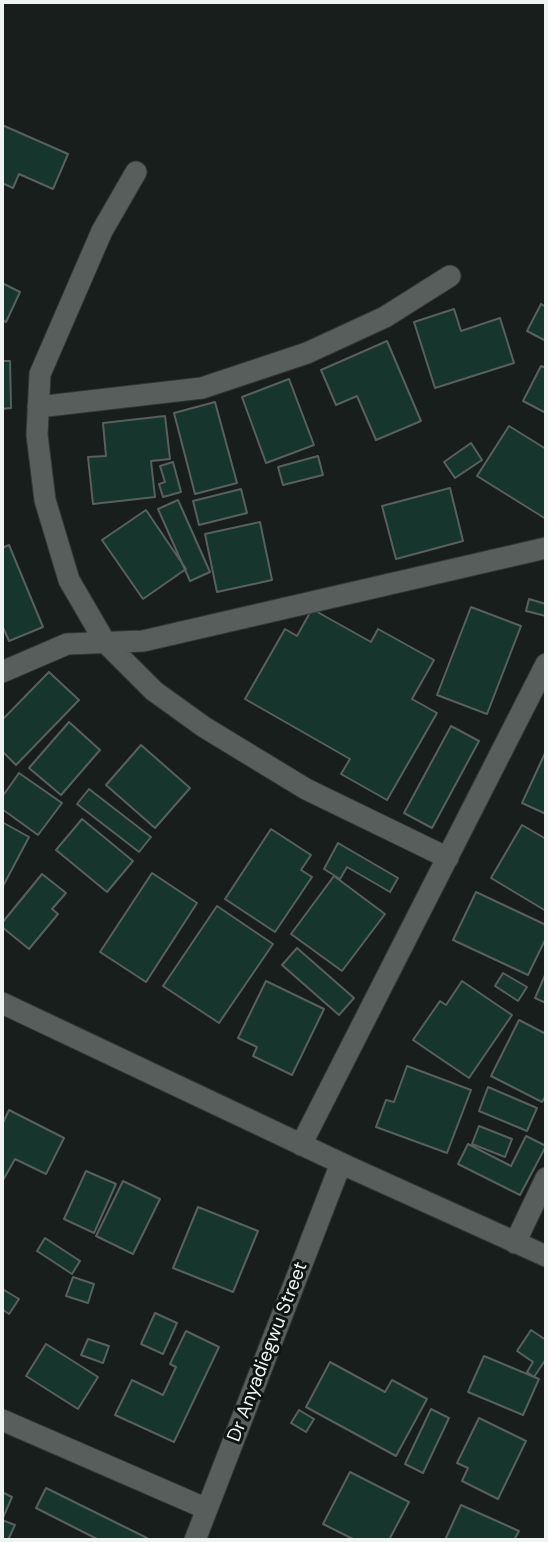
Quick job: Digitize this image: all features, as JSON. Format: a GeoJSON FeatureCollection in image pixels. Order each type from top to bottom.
{"type":"FeatureCollection","features":[{"type":"Feature","properties":{"kind":"street"},"geometry":{"type":"LineString","coordinates":[[136,172],[103,231],[66,309],[40,373],[37,435],[45,500],[69,580],[106,642],[154,691],[204,727],[306,789],[448,858]]}},
{"type":"Feature","properties":{"kind":"street"},"geometry":{"type":"LineString","coordinates":[[38,407],[202,388],[307,353],[385,317],[450,276]]}},
{"type":"Feature","properties":{"kind":"street"},"geometry":{"type":"LineString","coordinates":[[2,672],[67,644],[143,640],[546,548]]}},
{"type":"Feature","properties":{"kind":"street"},"geometry":{"type":"LineString","coordinates":[[302,1145],[546,664]]}},
{"type":"Feature","properties":{"kind":"street"},"geometry":{"type":"LineString","coordinates":[[2,1003],[302,1145],[546,1256]]}},
{"type":"Feature","properties":{"kind":"street","name":"Dr Anyadiegwu Street"},"geometry":{"type":"LineString","coordinates":[[195,1540],[341,1163]]}},
{"type":"Feature","properties":{"kind":"street"},"geometry":{"type":"LineString","coordinates":[[515,1243],[546,1178]]}},
{"type":"Feature","properties":{"kind":"street"},"geometry":{"type":"LineString","coordinates":[[2,1420],[207,1509]]}},
{"type":"Feature","properties":{"kind":"building"},"geometry":{"type":"Polygon","coordinates":[[[2,125],[68,154],[53,189],[19,174],[13,188],[2,183],[2,125]]]}},
{"type":"Feature","properties":{"kind":"building"},"geometry":{"type":"Polygon","coordinates":[[[2,283],[20,292],[6,322],[2,320],[2,283]]]}},
{"type":"Feature","properties":{"kind":"building"},"geometry":{"type":"Polygon","coordinates":[[[541,304],[546,307],[546,341],[527,331],[541,304]]]}},
{"type":"Feature","properties":{"kind":"building"},"geometry":{"type":"Polygon","coordinates":[[[454,309],[461,331],[500,318],[514,363],[435,388],[414,322],[454,309]]]}},
{"type":"Feature","properties":{"kind":"building"},"geometry":{"type":"Polygon","coordinates":[[[387,341],[421,421],[376,440],[357,396],[336,405],[321,370],[387,341]]]}},
{"type":"Feature","properties":{"kind":"building"},"geometry":{"type":"Polygon","coordinates":[[[2,361],[10,361],[11,408],[2,409],[2,361]]]}},
{"type":"Feature","properties":{"kind":"building"},"geometry":{"type":"Polygon","coordinates":[[[541,366],[546,368],[546,413],[523,401],[541,366]]]}},
{"type":"Feature","properties":{"kind":"building"},"geometry":{"type":"Polygon","coordinates":[[[289,379],[314,445],[266,463],[242,397],[289,379]]]}},
{"type":"Feature","properties":{"kind":"building"},"geometry":{"type":"Polygon","coordinates":[[[215,402],[237,483],[195,494],[174,413],[215,402]]]}},
{"type":"Feature","properties":{"kind":"building"},"geometry":{"type":"Polygon","coordinates":[[[165,416],[170,459],[151,461],[155,497],[93,504],[88,457],[106,456],[103,423],[165,416]]]}},
{"type":"Feature","properties":{"kind":"building"},"geometry":{"type":"Polygon","coordinates":[[[509,426],[546,449],[546,519],[477,476],[509,426]]]}},
{"type":"Feature","properties":{"kind":"building"},"geometry":{"type":"Polygon","coordinates":[[[471,443],[482,460],[455,478],[444,462],[471,443]]]}},
{"type":"Feature","properties":{"kind":"building"},"geometry":{"type":"Polygon","coordinates":[[[318,456],[323,475],[283,485],[278,467],[318,456]]]}},
{"type":"Feature","properties":{"kind":"building"},"geometry":{"type":"Polygon","coordinates":[[[173,462],[181,492],[163,497],[159,484],[165,482],[160,466],[173,462]]]}},
{"type":"Feature","properties":{"kind":"building"},"geometry":{"type":"Polygon","coordinates":[[[450,488],[463,541],[396,559],[382,506],[450,488]]]}},
{"type":"Feature","properties":{"kind":"building"},"geometry":{"type":"Polygon","coordinates":[[[241,489],[247,513],[199,525],[193,501],[241,489]]]}},
{"type":"Feature","properties":{"kind":"building"},"geometry":{"type":"Polygon","coordinates":[[[178,500],[210,572],[190,581],[158,509],[178,500]]]}},
{"type":"Feature","properties":{"kind":"building"},"geometry":{"type":"Polygon","coordinates":[[[146,510],[186,569],[143,599],[102,540],[146,510]]]}},
{"type":"Feature","properties":{"kind":"building"},"geometry":{"type":"Polygon","coordinates":[[[260,522],[272,580],[217,592],[205,534],[260,522]]]}},
{"type":"Feature","properties":{"kind":"building"},"geometry":{"type":"Polygon","coordinates":[[[9,545],[43,627],[9,641],[2,625],[2,548],[9,545]]]}},
{"type":"Feature","properties":{"kind":"building"},"geometry":{"type":"Polygon","coordinates":[[[529,599],[546,604],[546,616],[526,611],[529,599]]]}},
{"type":"Feature","properties":{"kind":"building"},"geometry":{"type":"Polygon","coordinates":[[[471,607],[521,626],[487,714],[437,695],[471,607]]]}},
{"type":"Feature","properties":{"kind":"building"},"geometry":{"type":"Polygon","coordinates":[[[312,609],[371,642],[378,629],[434,660],[412,699],[437,713],[387,800],[341,774],[350,759],[245,699],[285,629],[297,636],[312,609]]]}},
{"type":"Feature","properties":{"kind":"building"},"geometry":{"type":"Polygon","coordinates":[[[49,672],[79,700],[16,765],[2,751],[2,717],[3,719],[49,672]]]}},
{"type":"Feature","properties":{"kind":"building"},"geometry":{"type":"Polygon","coordinates":[[[69,722],[100,750],[61,795],[29,768],[69,722]]]}},
{"type":"Feature","properties":{"kind":"building"},"geometry":{"type":"Polygon","coordinates":[[[451,726],[479,741],[432,828],[404,813],[451,726]]]}},
{"type":"Feature","properties":{"kind":"building"},"geometry":{"type":"Polygon","coordinates":[[[141,745],[190,788],[155,828],[106,785],[141,745]]]}},
{"type":"Feature","properties":{"kind":"building"},"geometry":{"type":"Polygon","coordinates":[[[546,751],[546,814],[522,803],[546,751]]]}},
{"type":"Feature","properties":{"kind":"building"},"geometry":{"type":"Polygon","coordinates":[[[19,773],[62,803],[38,835],[2,809],[2,797],[19,773]]]}},
{"type":"Feature","properties":{"kind":"building"},"geometry":{"type":"Polygon","coordinates":[[[89,789],[151,837],[139,852],[77,804],[89,789]]]}},
{"type":"Feature","properties":{"kind":"building"},"geometry":{"type":"Polygon","coordinates":[[[82,819],[133,861],[107,892],[56,850],[82,819]]]}},
{"type":"Feature","properties":{"kind":"building"},"geometry":{"type":"Polygon","coordinates":[[[2,822],[29,837],[2,888],[2,822]]]}},
{"type":"Feature","properties":{"kind":"building"},"geometry":{"type":"Polygon","coordinates":[[[522,825],[546,839],[546,911],[491,878],[522,825]]]}},
{"type":"Feature","properties":{"kind":"building"},"geometry":{"type":"Polygon","coordinates":[[[271,829],[311,855],[301,870],[312,877],[275,932],[225,899],[271,829]]]}},
{"type":"Feature","properties":{"kind":"building"},"geometry":{"type":"Polygon","coordinates":[[[338,843],[398,878],[390,892],[347,867],[340,879],[324,869],[338,843]]]}},
{"type":"Feature","properties":{"kind":"building"},"geometry":{"type":"Polygon","coordinates":[[[152,873],[197,903],[146,982],[100,952],[152,873]]]}},
{"type":"Feature","properties":{"kind":"building"},"geometry":{"type":"Polygon","coordinates":[[[42,874],[66,893],[52,909],[58,914],[29,949],[2,927],[2,923],[42,874]]]}},
{"type":"Feature","properties":{"kind":"building"},"geometry":{"type":"Polygon","coordinates":[[[334,876],[385,914],[342,971],[291,934],[334,876]]]}},
{"type":"Feature","properties":{"kind":"building"},"geometry":{"type":"Polygon","coordinates":[[[476,892],[546,925],[546,938],[528,975],[453,940],[476,892]]]}},
{"type":"Feature","properties":{"kind":"building"},"geometry":{"type":"Polygon","coordinates":[[[217,906],[273,944],[219,1023],[163,986],[217,906]]]}},
{"type":"Feature","properties":{"kind":"building"},"geometry":{"type":"Polygon","coordinates":[[[297,948],[354,998],[339,1015],[282,965],[297,948]]]}},
{"type":"Feature","properties":{"kind":"building"},"geometry":{"type":"Polygon","coordinates":[[[503,973],[527,987],[518,1001],[495,986],[503,973]]]}},
{"type":"Feature","properties":{"kind":"building"},"geometry":{"type":"Polygon","coordinates":[[[546,973],[546,1003],[535,998],[546,973]]]}},
{"type":"Feature","properties":{"kind":"building"},"geometry":{"type":"Polygon","coordinates":[[[266,981],[324,1009],[292,1075],[253,1056],[257,1047],[238,1038],[266,981]]]}},
{"type":"Feature","properties":{"kind":"building"},"geometry":{"type":"Polygon","coordinates":[[[462,981],[512,1015],[469,1078],[413,1040],[440,1001],[446,1005],[462,981]]]}},
{"type":"Feature","properties":{"kind":"building"},"geometry":{"type":"Polygon","coordinates":[[[519,1020],[546,1034],[546,1095],[542,1102],[491,1076],[519,1020]]]}},
{"type":"Feature","properties":{"kind":"building"},"geometry":{"type":"Polygon","coordinates":[[[407,1066],[471,1090],[447,1153],[376,1127],[386,1100],[394,1102],[407,1066]]]}},
{"type":"Feature","properties":{"kind":"building"},"geometry":{"type":"Polygon","coordinates":[[[488,1087],[537,1108],[527,1131],[479,1111],[488,1087]]]}},
{"type":"Feature","properties":{"kind":"building"},"geometry":{"type":"Polygon","coordinates":[[[9,1110],[64,1138],[46,1174],[15,1159],[2,1182],[2,1125],[9,1110]]]}},
{"type":"Feature","properties":{"kind":"building"},"geometry":{"type":"Polygon","coordinates":[[[479,1126],[512,1139],[505,1157],[472,1144],[479,1126]]]}},
{"type":"Feature","properties":{"kind":"building"},"geometry":{"type":"Polygon","coordinates":[[[526,1136],[546,1146],[520,1195],[458,1164],[468,1144],[511,1166],[526,1136]]]}},
{"type":"Feature","properties":{"kind":"building"},"geometry":{"type":"Polygon","coordinates":[[[86,1171],[116,1184],[94,1233],[64,1219],[86,1171]]]}},
{"type":"Feature","properties":{"kind":"building"},"geometry":{"type":"Polygon","coordinates":[[[123,1181],[160,1199],[133,1254],[96,1236],[123,1181]]]}},
{"type":"Feature","properties":{"kind":"building"},"geometry":{"type":"Polygon","coordinates":[[[198,1207],[258,1231],[233,1292],[173,1268],[198,1207]]]}},
{"type":"Feature","properties":{"kind":"building"},"geometry":{"type":"Polygon","coordinates":[[[45,1238],[80,1261],[72,1274],[37,1251],[45,1238]]]}},
{"type":"Feature","properties":{"kind":"building"},"geometry":{"type":"Polygon","coordinates":[[[73,1277],[94,1284],[88,1303],[66,1296],[73,1277]]]}},
{"type":"Feature","properties":{"kind":"building"},"geometry":{"type":"Polygon","coordinates":[[[4,1290],[19,1299],[9,1314],[2,1309],[4,1290]]]}},
{"type":"Feature","properties":{"kind":"building"},"geometry":{"type":"Polygon","coordinates":[[[155,1313],[177,1323],[163,1354],[141,1344],[155,1313]]]}},
{"type":"Feature","properties":{"kind":"building"},"geometry":{"type":"Polygon","coordinates":[[[531,1330],[546,1340],[546,1359],[534,1377],[527,1372],[533,1362],[517,1351],[531,1330]]]}},
{"type":"Feature","properties":{"kind":"building"},"geometry":{"type":"Polygon","coordinates":[[[186,1331],[219,1347],[174,1442],[115,1415],[132,1380],[163,1395],[176,1367],[170,1364],[186,1331]]]}},
{"type":"Feature","properties":{"kind":"building"},"geometry":{"type":"Polygon","coordinates":[[[88,1339],[109,1346],[103,1363],[81,1355],[88,1339]]]}},
{"type":"Feature","properties":{"kind":"building"},"geometry":{"type":"Polygon","coordinates":[[[46,1344],[98,1377],[78,1409],[26,1376],[46,1344]]]}},
{"type":"Feature","properties":{"kind":"building"},"geometry":{"type":"Polygon","coordinates":[[[484,1356],[539,1379],[523,1415],[468,1392],[484,1356]]]}},
{"type":"Feature","properties":{"kind":"building"},"geometry":{"type":"Polygon","coordinates":[[[330,1362],[385,1392],[392,1380],[427,1399],[396,1456],[306,1407],[330,1362]]]}},
{"type":"Feature","properties":{"kind":"building"},"geometry":{"type":"Polygon","coordinates":[[[431,1409],[449,1418],[423,1473],[405,1464],[431,1409]]]}},
{"type":"Feature","properties":{"kind":"building"},"geometry":{"type":"Polygon","coordinates":[[[299,1410],[314,1419],[306,1432],[291,1423],[299,1410]]]}},
{"type":"Feature","properties":{"kind":"building"},"geometry":{"type":"Polygon","coordinates":[[[479,1418],[526,1441],[498,1499],[462,1481],[468,1468],[457,1463],[479,1418]]]}},
{"type":"Feature","properties":{"kind":"building"},"geometry":{"type":"Polygon","coordinates":[[[350,1472],[409,1502],[389,1540],[355,1540],[323,1524],[350,1472]]]}},
{"type":"Feature","properties":{"kind":"building"},"geometry":{"type":"Polygon","coordinates":[[[46,1488],[147,1538],[146,1540],[99,1540],[36,1508],[46,1488]]]}},
{"type":"Feature","properties":{"kind":"building"},"geometry":{"type":"Polygon","coordinates":[[[2,1492],[12,1497],[2,1520],[2,1492]]]}},
{"type":"Feature","properties":{"kind":"building"},"geometry":{"type":"Polygon","coordinates":[[[461,1505],[519,1531],[514,1540],[445,1540],[461,1505]]]}},
{"type":"Feature","properties":{"kind":"building"},"geometry":{"type":"Polygon","coordinates":[[[2,1520],[15,1525],[8,1540],[2,1540],[2,1520]]]}}]}
